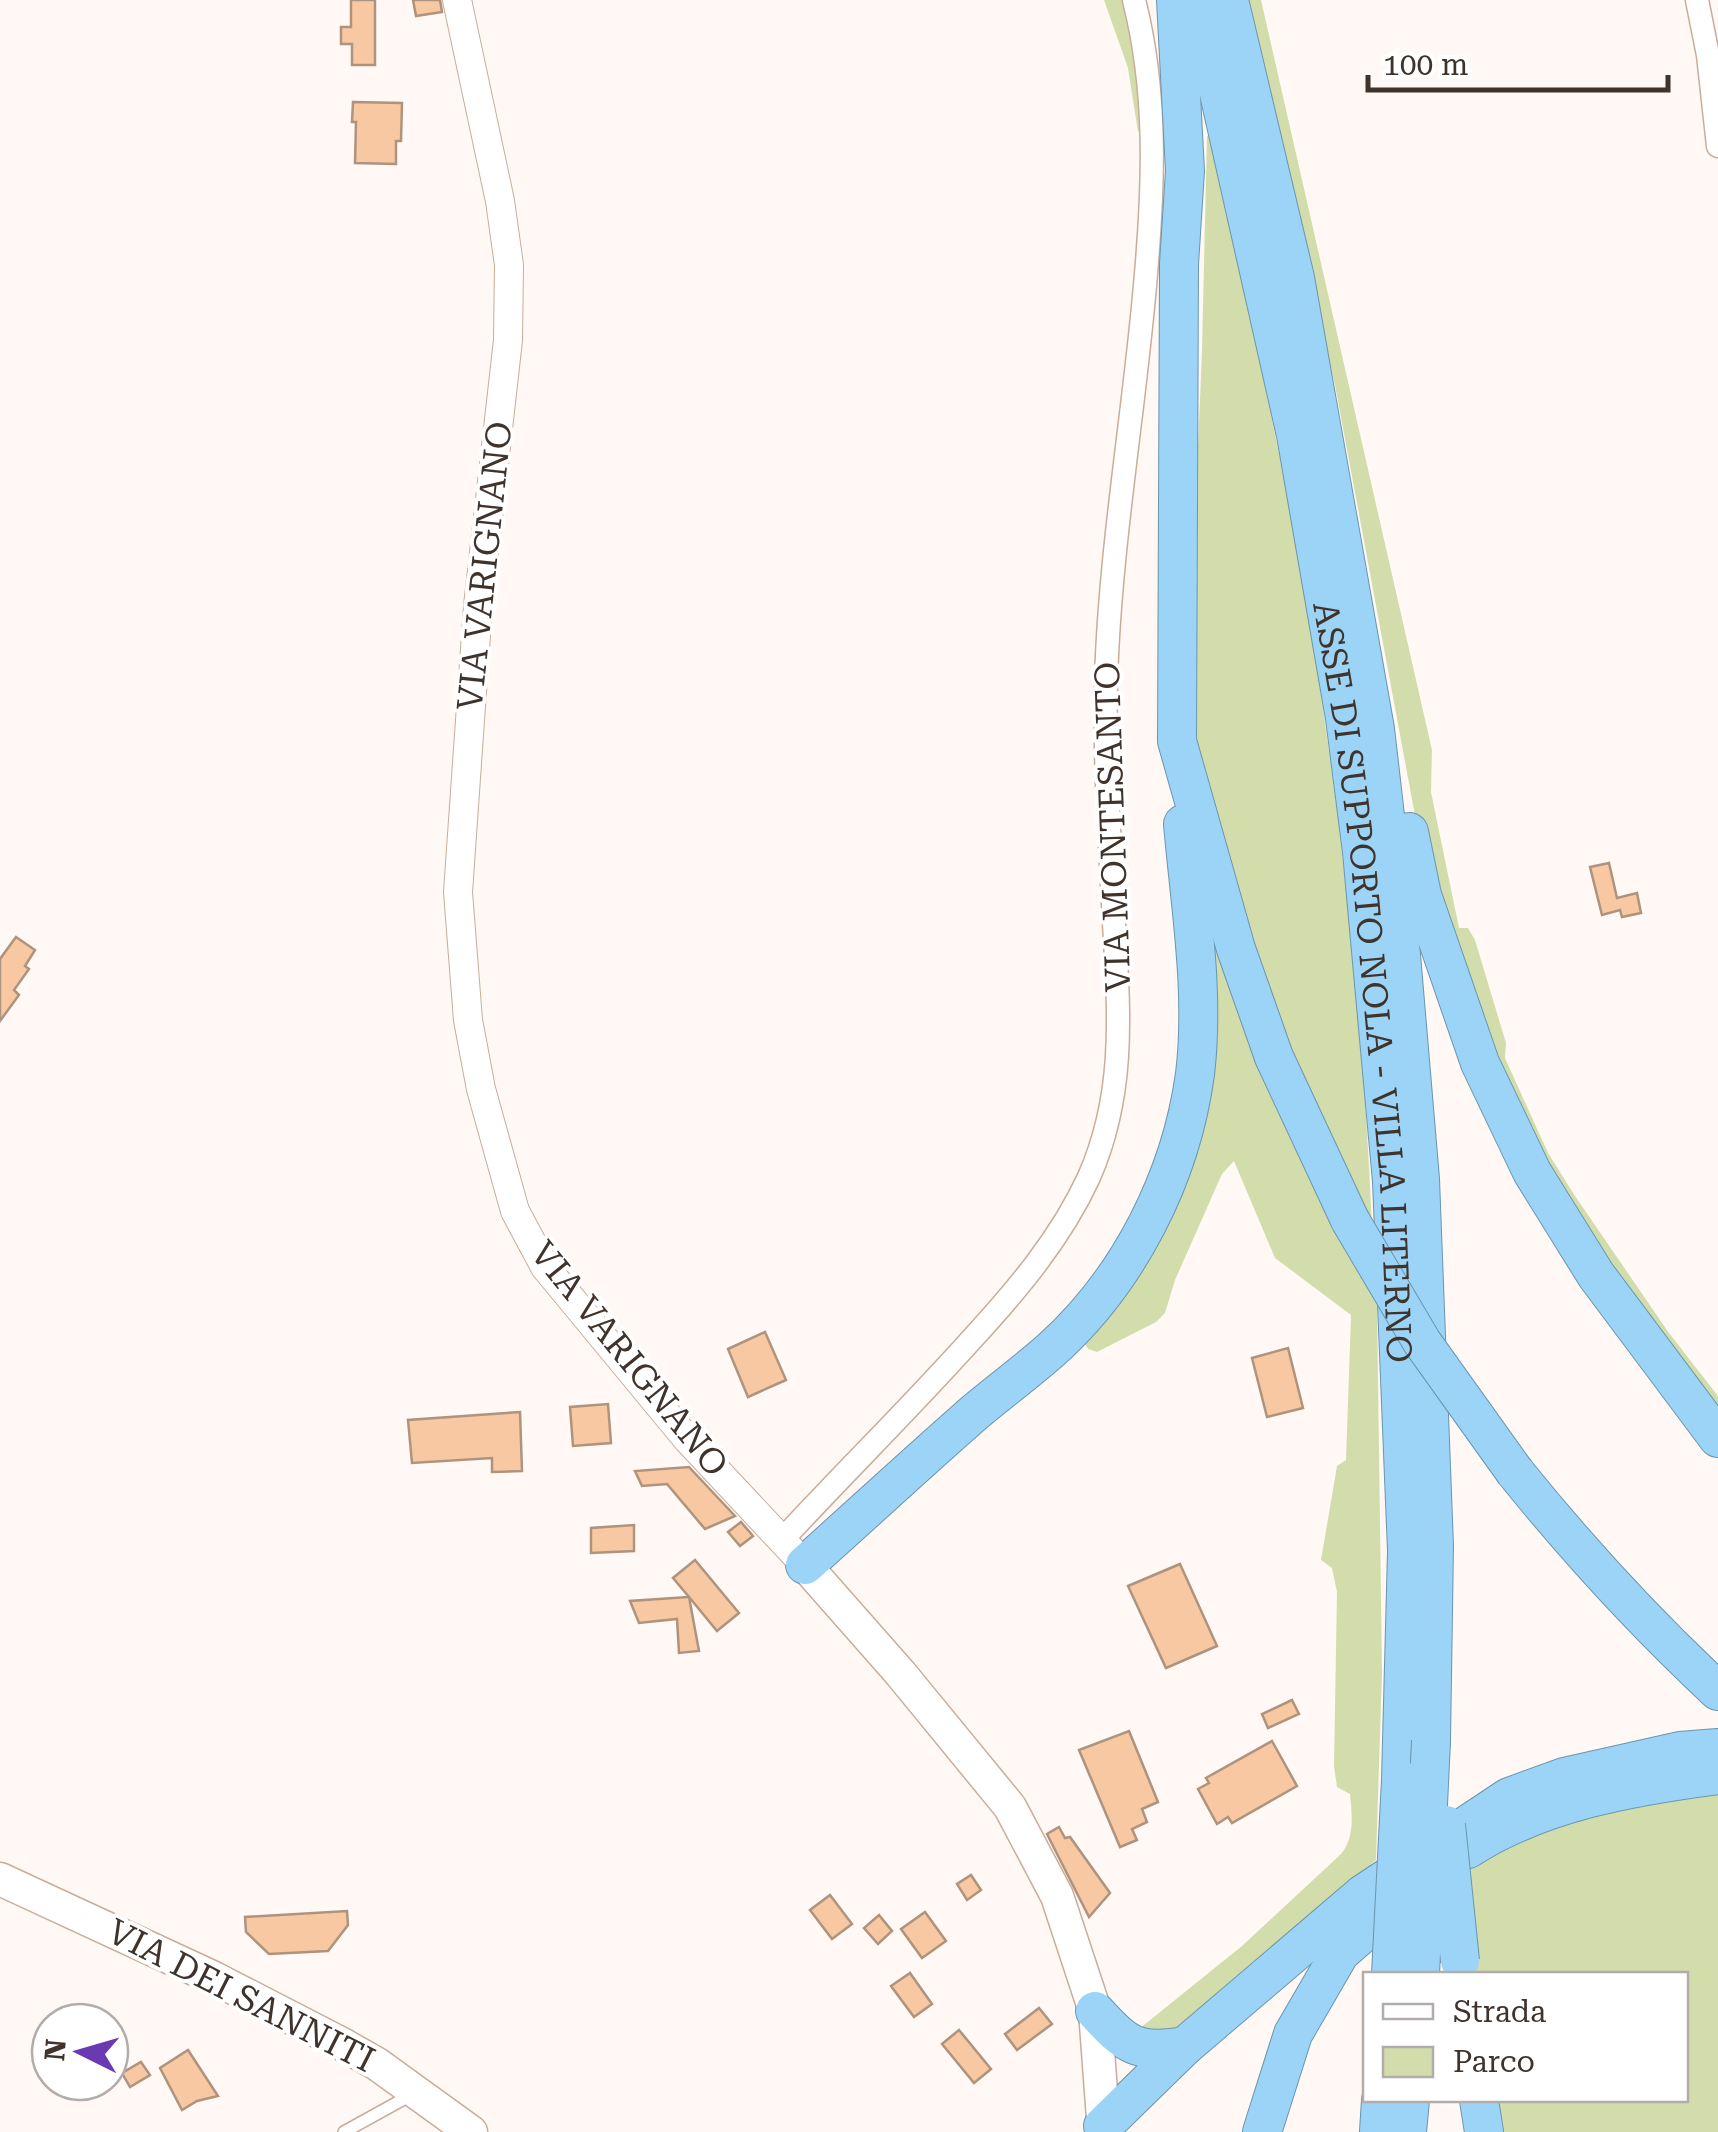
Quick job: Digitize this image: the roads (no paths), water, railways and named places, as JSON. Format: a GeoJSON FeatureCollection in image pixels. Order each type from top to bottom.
{"type":"FeatureCollection","features":[{"type":"Feature","properties":{"kind":"highway"},"geometry":{"type":"LineString","coordinates":[[794,1552],[1053,1348],[1102,1295],[1155,1212],[1181,1144],[1195,1072],[1198,993],[1176,742],[1179,264],[1186,171],[1176,0]]}},
{"type":"Feature","properties":{"kind":"highway","name":"ASSE DI SUPPORTO NOLA - VILLA LITERNO"},"geometry":{"type":"LineString","coordinates":[[1198,0],[1296,435],[1345,718],[1362,852],[1394,1239],[1407,1550],[1402,1780],[1391,1972]]}},
{"type":"Feature","properties":{"kind":"highway","name":"ASSE DI SUPPORTO NOLA - VILLA LITERNO"},"geometry":{"type":"LineString","coordinates":[[1229,0],[1295,278],[1380,772],[1402,955],[1420,1179],[1434,1546],[1431,1740],[1420,1972]]}},
{"type":"Feature","properties":{"kind":"highway"},"geometry":{"type":"LineString","coordinates":[[1176,742],[1236,949],[1274,1057],[1350,1220],[1422,1342],[1515,1472],[1568,1538],[1671,1648],[1718,1691]]}},
{"type":"Feature","properties":{"kind":"highway"},"geometry":{"type":"LineString","coordinates":[[1380,772],[1408,826],[1422,896],[1480,1062],[1532,1172],[1596,1275],[1718,1438]]}},
{"type":"Feature","properties":{"kind":"highway"},"geometry":{"type":"LineString","coordinates":[[1431,1740],[1445,1814],[1461,1968]]}},
{"type":"Feature","properties":{"kind":"highway"},"geometry":{"type":"LineString","coordinates":[[1104,2129],[1185,2046],[1363,1894],[1508,1797],[1564,1777],[1680,1752],[1718,1748]]}},
{"type":"Feature","properties":{"kind":"highway"},"geometry":{"type":"LineString","coordinates":[[1262,2132],[1293,2034],[1340,1954],[1436,1870],[1483,1840],[1527,1819],[1648,1784],[1718,1775]]}},
{"type":"Feature","properties":{"kind":"highway"},"geometry":{"type":"LineString","coordinates":[[1094,2011],[1119,2038],[1133,2046],[1158,2050],[1185,2046]]}},
{"type":"Feature","properties":{"kind":"highway"},"geometry":{"type":"LineString","coordinates":[[1378,2132],[1381,2102]]}},
{"type":"Feature","properties":{"kind":"highway"},"geometry":{"type":"LineString","coordinates":[[1407,2132],[1410,2102]]}},
{"type":"Feature","properties":{"kind":"highway"},"geometry":{"type":"LineString","coordinates":[[1480,2102],[1484,2132]]}},
{"type":"Feature","properties":{"kind":"main road","name":"VIA VARIGNANO"},"geometry":{"type":"LineString","coordinates":[[794,1552],[1010,1807],[1056,1896],[1094,2011],[1104,2129]]}},
{"type":"Feature","properties":{"kind":"main road","name":"VIA DEI SANNITI"},"geometry":{"type":"LineString","coordinates":[[5,1886],[214,1978],[354,2050],[471,2132]]}},
{"type":"Feature","properties":{"kind":"street","name":"VIA VARIGNANO"},"geometry":{"type":"LineString","coordinates":[[457,0],[500,200],[509,266],[508,340],[478,606],[458,892],[468,1020],[481,1089],[515,1211],[545,1267],[687,1439],[794,1552]]}},
{"type":"Feature","properties":{"kind":"street","name":"VIA MONTESANTO"},"geometry":{"type":"LineString","coordinates":[[794,1552],[948,1366],[1034,1270],[1088,1180],[1106,1127],[1120,1034],[1108,817],[1106,683],[1111,593],[1144,306],[1152,197],[1151,89],[1134,0]]}},
{"type":"Feature","properties":{"kind":"street"},"geometry":{"type":"LineString","coordinates":[[1697,0],[1708,55],[1718,146]]}},
{"type":"Feature","properties":{"kind":"lane"},"geometry":{"type":"LineString","coordinates":[[344,2132],[417,2092]]}}]}
